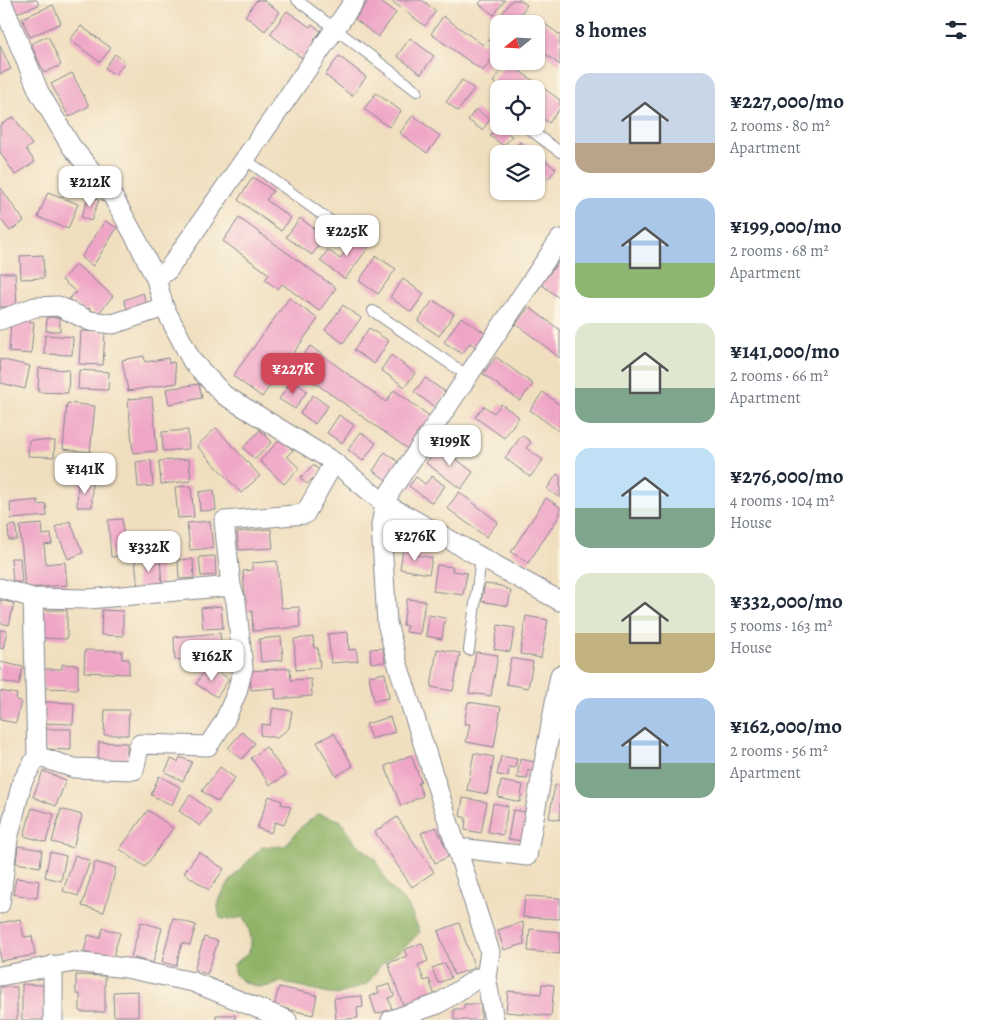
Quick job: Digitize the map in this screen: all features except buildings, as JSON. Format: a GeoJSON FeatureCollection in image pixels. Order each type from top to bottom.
{"type":"FeatureCollection","features":[{"type":"Feature","properties":{"kind":"street"},"geometry":{"type":"LineString","coordinates":[[0,0],[39,92],[71,146],[113,197],[138,242],[156,280],[164,307],[192,361],[224,395],[334,462],[385,504],[560,601]]}},
{"type":"Feature","properties":{"kind":"street"},"geometry":{"type":"LineString","coordinates":[[156,280],[168,270],[355,0]]}},
{"type":"Feature","properties":{"kind":"street"},"geometry":{"type":"LineString","coordinates":[[494,1020],[486,977],[490,952],[398,665],[388,623],[381,525],[385,504],[390,492],[560,239]]}},
{"type":"Feature","properties":{"kind":"street"},"geometry":{"type":"LineString","coordinates":[[0,320],[35,307],[58,306],[90,321],[113,324],[164,307]]}},
{"type":"Feature","properties":{"kind":"street"},"geometry":{"type":"LineString","coordinates":[[37,756],[74,768],[134,770],[140,744],[208,746],[224,722],[237,692],[243,668],[236,601],[231,586],[224,521],[305,514],[334,462]]}},
{"type":"Feature","properties":{"kind":"street"},"geometry":{"type":"LineString","coordinates":[[0,588],[33,598],[88,599],[231,586]]}},
{"type":"Feature","properties":{"kind":"street"},"geometry":{"type":"LineString","coordinates":[[0,904],[8,839],[22,782],[37,756],[33,598]]}},
{"type":"Feature","properties":{"kind":"street"},"geometry":{"type":"LineString","coordinates":[[458,850],[468,849],[527,856],[560,675]]}},
{"type":"Feature","properties":{"kind":"street"},"geometry":{"type":"LineString","coordinates":[[0,976],[74,962],[126,968],[193,982],[287,1020]]}},
{"type":"Feature","properties":{"kind":"street"},"geometry":{"type":"LineString","coordinates":[[53,965],[53,1020]]}},
{"type":"Feature","properties":{"kind":"street"},"geometry":{"type":"LineString","coordinates":[[390,1020],[438,1004],[478,978],[486,977]]}},
{"type":"Feature","properties":{"kind":"lane"},"geometry":{"type":"LineString","coordinates":[[296,0],[417,91]]}},
{"type":"Feature","properties":{"kind":"lane"},"geometry":{"type":"LineString","coordinates":[[537,135],[560,152]]}},
{"type":"Feature","properties":{"kind":"lane"},"geometry":{"type":"LineString","coordinates":[[245,159],[336,225]]}},
{"type":"Feature","properties":{"kind":"lane"},"geometry":{"type":"LineString","coordinates":[[373,311],[468,376]]}},
{"type":"Feature","properties":{"kind":"lane"},"geometry":{"type":"LineString","coordinates":[[469,650],[481,558]]}},
{"type":"Feature","properties":{"kind":"green space"},"geometry":{"type":"Polygon","coordinates":[[[318,814],[340,820],[355,842],[374,858],[390,887],[408,905],[420,932],[407,945],[381,965],[367,984],[337,995],[281,982],[271,986],[258,987],[244,982],[235,975],[233,965],[246,955],[251,947],[249,931],[243,917],[228,920],[220,918],[218,906],[220,898],[236,874],[262,847],[285,846],[301,827],[318,814]]]}}]}
